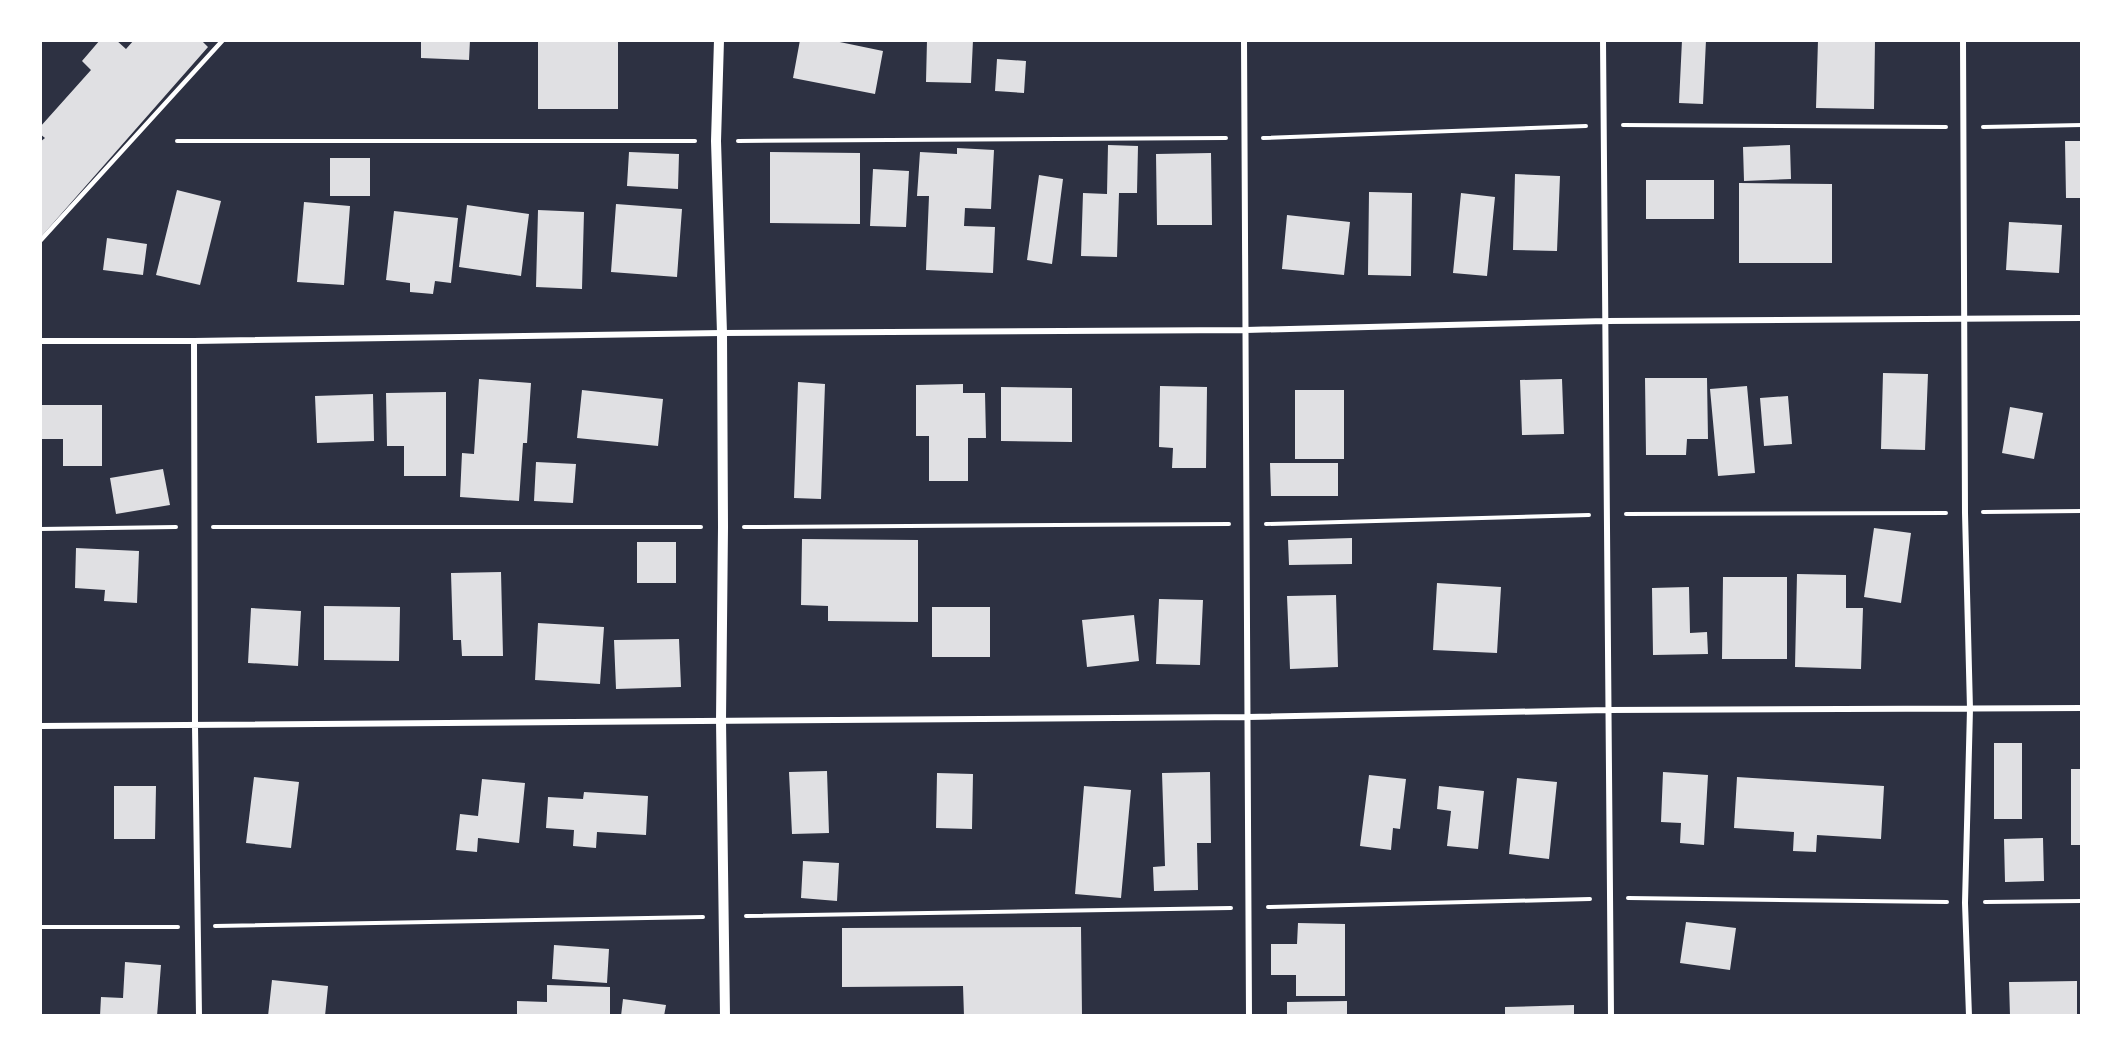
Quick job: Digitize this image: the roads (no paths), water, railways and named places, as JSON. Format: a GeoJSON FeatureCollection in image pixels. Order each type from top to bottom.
{"type":"FeatureCollection","features":[{"type":"Feature","properties":{"kind":"street"},"geometry":{"type":"LineString","coordinates":[[719,40],[716,141],[722,333],[721,720],[725,1016]]}},
{"type":"Feature","properties":{"kind":"street"},"geometry":{"type":"LineString","coordinates":[[1244,40],[1249,1016]]}},
{"type":"Feature","properties":{"kind":"street"},"geometry":{"type":"LineString","coordinates":[[1603,40],[1611,1016]]}},
{"type":"Feature","properties":{"kind":"street"},"geometry":{"type":"LineString","coordinates":[[1963,40],[1965,513],[1970,710],[1965,903],[1969,1016]]}},
{"type":"Feature","properties":{"kind":"street"},"geometry":{"type":"LineString","coordinates":[[40,341],[1246,330],[1606,321],[2082,318]]}},
{"type":"Feature","properties":{"kind":"street"},"geometry":{"type":"LineString","coordinates":[[194,341],[195,726],[199,1016]]}},
{"type":"Feature","properties":{"kind":"street"},"geometry":{"type":"LineString","coordinates":[[40,726],[1248,717],[1608,710],[2082,708]]}},
{"type":"Feature","properties":{"kind":"lane"},"geometry":{"type":"LineString","coordinates":[[40,241],[223,40]]}}]}
